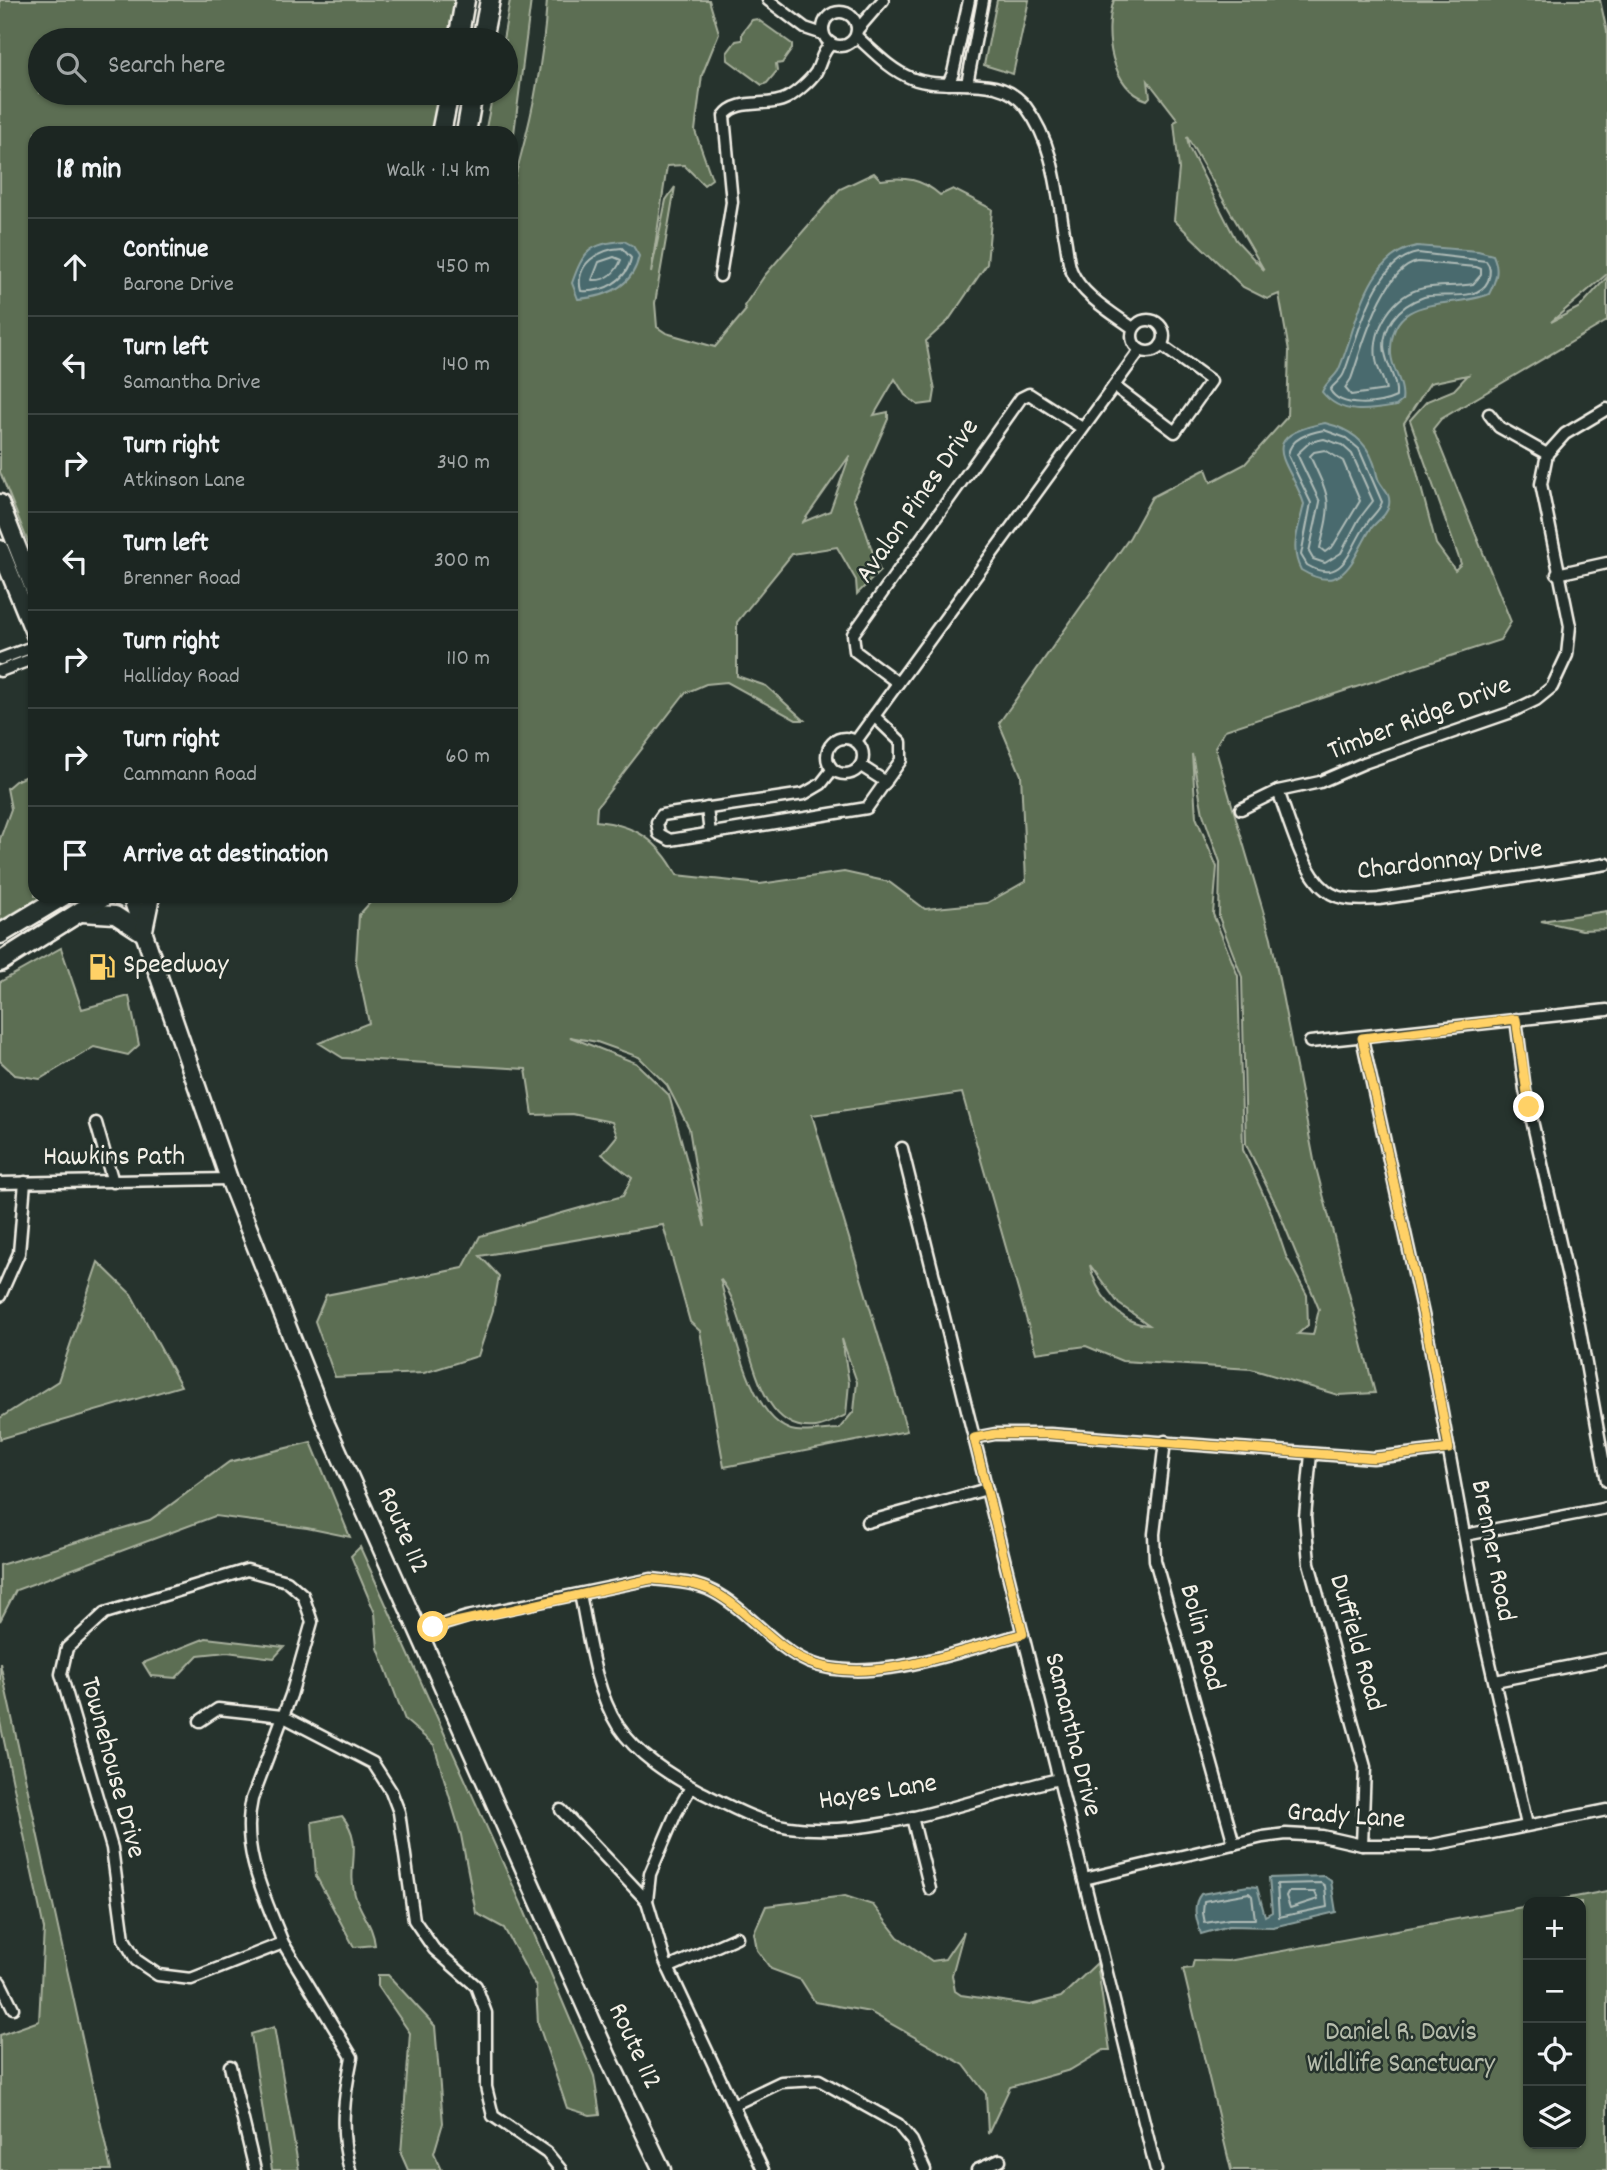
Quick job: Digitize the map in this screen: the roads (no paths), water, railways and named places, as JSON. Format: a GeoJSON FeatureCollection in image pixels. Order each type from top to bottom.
{"type":"FeatureCollection","features":[{"type":"Feature","properties":{"kind":"highway"},"geometry":{"type":"LineString","coordinates":[[460,28],[465,0]]}},
{"type":"Feature","properties":{"kind":"highway"},"geometry":{"type":"LineString","coordinates":[[484,28],[490,0]]}},
{"type":"Feature","properties":{"kind":"highway"},"geometry":{"type":"LineString","coordinates":[[442,126],[447,105]]}},
{"type":"Feature","properties":{"kind":"highway"},"geometry":{"type":"LineString","coordinates":[[467,126],[471,105]]}},
{"type":"Feature","properties":{"kind":"highway"},"geometry":{"type":"LineString","coordinates":[[0,934],[51,903]]}},
{"type":"Feature","properties":{"kind":"highway"},"geometry":{"type":"LineString","coordinates":[[0,962],[96,903]]}},
{"type":"Feature","properties":{"kind":"main road"},"geometry":{"type":"LineString","coordinates":[[0,502],[28,574]]}},
{"type":"Feature","properties":{"kind":"main road"},"geometry":{"type":"LineString","coordinates":[[0,549],[28,618]]}},
{"type":"Feature","properties":{"kind":"main road","name":"Route 112"},"geometry":{"type":"LineString","coordinates":[[133,903],[229,1179],[326,1424],[608,2057],[663,2170]]}},
{"type":"Feature","properties":{"kind":"main road"},"geometry":{"type":"LineString","coordinates":[[82,913],[115,915],[143,933],[149,903]]}},
{"type":"Feature","properties":{"kind":"street"},"geometry":{"type":"LineString","coordinates":[[768,0],[805,28],[823,34],[831,44]]}},
{"type":"Feature","properties":{"kind":"street"},"geometry":{"type":"LineString","coordinates":[[834,0],[841,11],[855,19],[857,33],[880,58],[911,78],[948,84],[996,86],[1013,94],[1025,106],[1041,131],[1052,160],[1072,271],[1092,297],[1133,328]]}},
{"type":"Feature","properties":{"kind":"street"},"geometry":{"type":"LineString","coordinates":[[720,276],[732,202],[724,116],[728,111],[744,105],[785,100],[816,73],[823,50],[831,44],[848,44],[883,0]]}},
{"type":"Feature","properties":{"kind":"street"},"geometry":{"type":"LineString","coordinates":[[948,84],[953,73],[969,0]]}},
{"type":"Feature","properties":{"kind":"street"},"geometry":{"type":"LineString","coordinates":[[967,84],[983,0]]}},
{"type":"Feature","properties":{"kind":"street"},"geometry":{"type":"LineString","coordinates":[[823,34],[826,18],[841,11]]}},
{"type":"Feature","properties":{"kind":"street"},"geometry":{"type":"LineString","coordinates":[[1146,319],[1157,322],[1164,335],[1161,345],[1154,351],[1140,350],[1133,343],[1133,328],[1146,319]]}},
{"type":"Feature","properties":{"kind":"street"},"geometry":{"type":"LineString","coordinates":[[1114,386],[1175,432],[1211,381],[1161,345]]}},
{"type":"Feature","properties":{"kind":"street"},"geometry":{"type":"LineString","coordinates":[[856,741],[1140,350]]}},
{"type":"Feature","properties":{"kind":"street","name":"Avalon Pines Drive"},"geometry":{"type":"LineString","coordinates":[[898,683],[855,651],[853,635],[1021,398],[1029,394],[1082,428]]}},
{"type":"Feature","properties":{"kind":"street"},"geometry":{"type":"LineString","coordinates":[[1489,414],[1499,427],[1547,454],[1565,434],[1607,409]]}},
{"type":"Feature","properties":{"kind":"street","name":"Timber Ridge Drive"},"geometry":{"type":"LineString","coordinates":[[1241,809],[1278,791],[1320,782],[1364,763],[1509,713],[1536,700],[1552,687],[1567,655],[1570,626],[1557,574],[1541,484],[1547,454]]}},
{"type":"Feature","properties":{"kind":"street"},"geometry":{"type":"LineString","coordinates":[[1557,574],[1607,563]]}},
{"type":"Feature","properties":{"kind":"street"},"geometry":{"type":"LineString","coordinates":[[0,659],[28,649]]}},
{"type":"Feature","properties":{"kind":"street"},"geometry":{"type":"LineString","coordinates":[[0,671],[28,661]]}},
{"type":"Feature","properties":{"kind":"street"},"geometry":{"type":"LineString","coordinates":[[832,770],[821,785],[804,794],[662,815],[657,822],[659,834],[670,840],[867,808],[901,760],[901,742],[874,716]]}},
{"type":"Feature","properties":{"kind":"street"},"geometry":{"type":"LineString","coordinates":[[845,737],[856,741],[863,757],[860,766],[846,775],[832,770],[826,759],[830,744],[845,737]]}},
{"type":"Feature","properties":{"kind":"street"},"geometry":{"type":"LineString","coordinates":[[860,766],[886,782]]}},
{"type":"Feature","properties":{"kind":"street","name":"Chardonnay Drive"},"geometry":{"type":"LineString","coordinates":[[1278,791],[1304,859],[1326,891],[1353,900],[1380,899],[1607,864]]}},
{"type":"Feature","properties":{"kind":"street"},"geometry":{"type":"LineString","coordinates":[[706,808],[710,834]]}},
{"type":"Feature","properties":{"kind":"street"},"geometry":{"type":"LineString","coordinates":[[1310,1042],[1607,1010]]}},
{"type":"Feature","properties":{"kind":"street"},"geometry":{"type":"LineString","coordinates":[[1516,1019],[1525,1090],[1579,1325],[1607,1481]]}},
{"type":"Feature","properties":{"kind":"street","name":"Brenner Road"},"geometry":{"type":"LineString","coordinates":[[1362,1038],[1429,1341],[1465,1535],[1527,1825]]}},
{"type":"Feature","properties":{"kind":"street"},"geometry":{"type":"LineString","coordinates":[[96,1123],[113,1182]]}},
{"type":"Feature","properties":{"kind":"street","name":"Samantha Drive"},"geometry":{"type":"LineString","coordinates":[[902,1148],[1156,2170]]}},
{"type":"Feature","properties":{"kind":"street","name":"Hawkins Path"},"geometry":{"type":"LineString","coordinates":[[0,1183],[229,1179]]}},
{"type":"Feature","properties":{"kind":"street"},"geometry":{"type":"LineString","coordinates":[[0,1296],[19,1253],[25,1182]]}},
{"type":"Feature","properties":{"kind":"street"},"geometry":{"type":"LineString","coordinates":[[974,1438],[1025,1433],[1373,1458],[1449,1449]]}},
{"type":"Feature","properties":{"kind":"street","name":"Bolin Road"},"geometry":{"type":"LineString","coordinates":[[1165,1441],[1154,1534],[1155,1560],[1234,1844]]}},
{"type":"Feature","properties":{"kind":"street","name":"Duffield Road"},"geometry":{"type":"LineString","coordinates":[[1311,1454],[1304,1535],[1309,1563],[1365,1767],[1362,1845]]}},
{"type":"Feature","properties":{"kind":"street"},"geometry":{"type":"LineString","coordinates":[[867,1522],[987,1489]]}},
{"type":"Feature","properties":{"kind":"street"},"geometry":{"type":"LineString","coordinates":[[1465,1535],[1607,1508]]}},
{"type":"Feature","properties":{"kind":"street","name":"Townehouse Drive"},"geometry":{"type":"LineString","coordinates":[[283,1944],[191,1979],[158,1975],[136,1960],[124,1939],[112,1848],[61,1674],[67,1648],[105,1614],[247,1570],[287,1581],[303,1595],[312,1622],[305,1654],[252,1799],[247,1833],[258,1877],[283,1944],[352,2057],[342,2108],[344,2148],[351,2170]]}},
{"type":"Feature","properties":{"kind":"street"},"geometry":{"type":"LineString","coordinates":[[418,1632],[467,1617],[651,1579],[713,1591],[784,1648],[808,1661],[833,1669],[861,1671],[892,1668],[1023,1634]]}},
{"type":"Feature","properties":{"kind":"street","name":"Hayes Lane"},"geometry":{"type":"LineString","coordinates":[[580,1594],[597,1672],[618,1726],[662,1769],[691,1787],[759,1819],[787,1826],[824,1830],[912,1817],[1059,1779]]}},
{"type":"Feature","properties":{"kind":"street"},"geometry":{"type":"LineString","coordinates":[[1495,1681],[1607,1659]]}},
{"type":"Feature","properties":{"kind":"street"},"geometry":{"type":"LineString","coordinates":[[200,1721],[218,1709],[282,1716],[373,1763],[391,1791],[399,1812],[414,1920],[434,1949],[476,1986],[486,2013],[486,2087],[494,2116],[547,2153],[561,2170]]}},
{"type":"Feature","properties":{"kind":"street"},"geometry":{"type":"LineString","coordinates":[[691,1787],[650,1874],[647,1901],[668,1968],[763,2170]]}},
{"type":"Feature","properties":{"kind":"street"},"geometry":{"type":"LineString","coordinates":[[561,1810],[647,1901]]}},
{"type":"Feature","properties":{"kind":"street","name":"Grady Lane"},"geometry":{"type":"LineString","coordinates":[[1084,1879],[1286,1834],[1322,1836],[1362,1845],[1432,1845],[1607,1810]]}},
{"type":"Feature","properties":{"kind":"street"},"geometry":{"type":"LineString","coordinates":[[912,1817],[930,1889]]}},
{"type":"Feature","properties":{"kind":"street"},"geometry":{"type":"LineString","coordinates":[[668,1968],[737,1937]]}},
{"type":"Feature","properties":{"kind":"street"},"geometry":{"type":"LineString","coordinates":[[0,1982],[13,2008]]}},
{"type":"Feature","properties":{"kind":"street"},"geometry":{"type":"LineString","coordinates":[[230,2066],[255,2170]]}},
{"type":"Feature","properties":{"kind":"street"},"geometry":{"type":"LineString","coordinates":[[733,2105],[781,2082],[819,2080],[898,2124],[912,2141],[925,2170]]}},
{"type":"Feature","properties":{"kind":"street"},"geometry":{"type":"LineString","coordinates":[[977,2170],[1000,2160]]}},
{"type":"Feature","properties":{"kind":"water"},"geometry":{"type":"Polygon","coordinates":[[[624,241],[633,246],[639,256],[631,276],[608,293],[578,299],[572,283],[584,257],[595,247],[624,241]]]}},
{"type":"Feature","properties":{"kind":"water"},"geometry":{"type":"Polygon","coordinates":[[[1417,246],[1478,251],[1493,255],[1496,265],[1494,284],[1489,294],[1474,299],[1425,306],[1400,320],[1393,334],[1391,354],[1402,395],[1402,401],[1396,406],[1356,410],[1338,405],[1322,392],[1338,371],[1364,297],[1385,264],[1399,253],[1417,246]]]}},
{"type":"Feature","properties":{"kind":"water"},"geometry":{"type":"Polygon","coordinates":[[[1325,423],[1347,431],[1365,446],[1389,501],[1388,509],[1370,530],[1352,563],[1337,577],[1327,579],[1301,570],[1297,562],[1295,546],[1304,504],[1282,453],[1282,444],[1289,436],[1302,429],[1325,423]]]}},
{"type":"Feature","properties":{"kind":"water"},"geometry":{"type":"Polygon","coordinates":[[[1324,1876],[1331,1881],[1336,1912],[1273,1927],[1229,1926],[1201,1934],[1196,1903],[1201,1894],[1248,1886],[1257,1887],[1265,1916],[1272,1912],[1269,1878],[1324,1876]]]}},
{"type":"Feature","properties":{"kind":"place","name":"Speedway"},"geometry":{"type":"Point","coordinates":[102,967]}},
{"type":"Feature","properties":{"kind":"park label","name":"Daniel R. Davis Wildlife Sanctuary"},"geometry":{"type":"Point","coordinates":[1401,2050]}}]}
